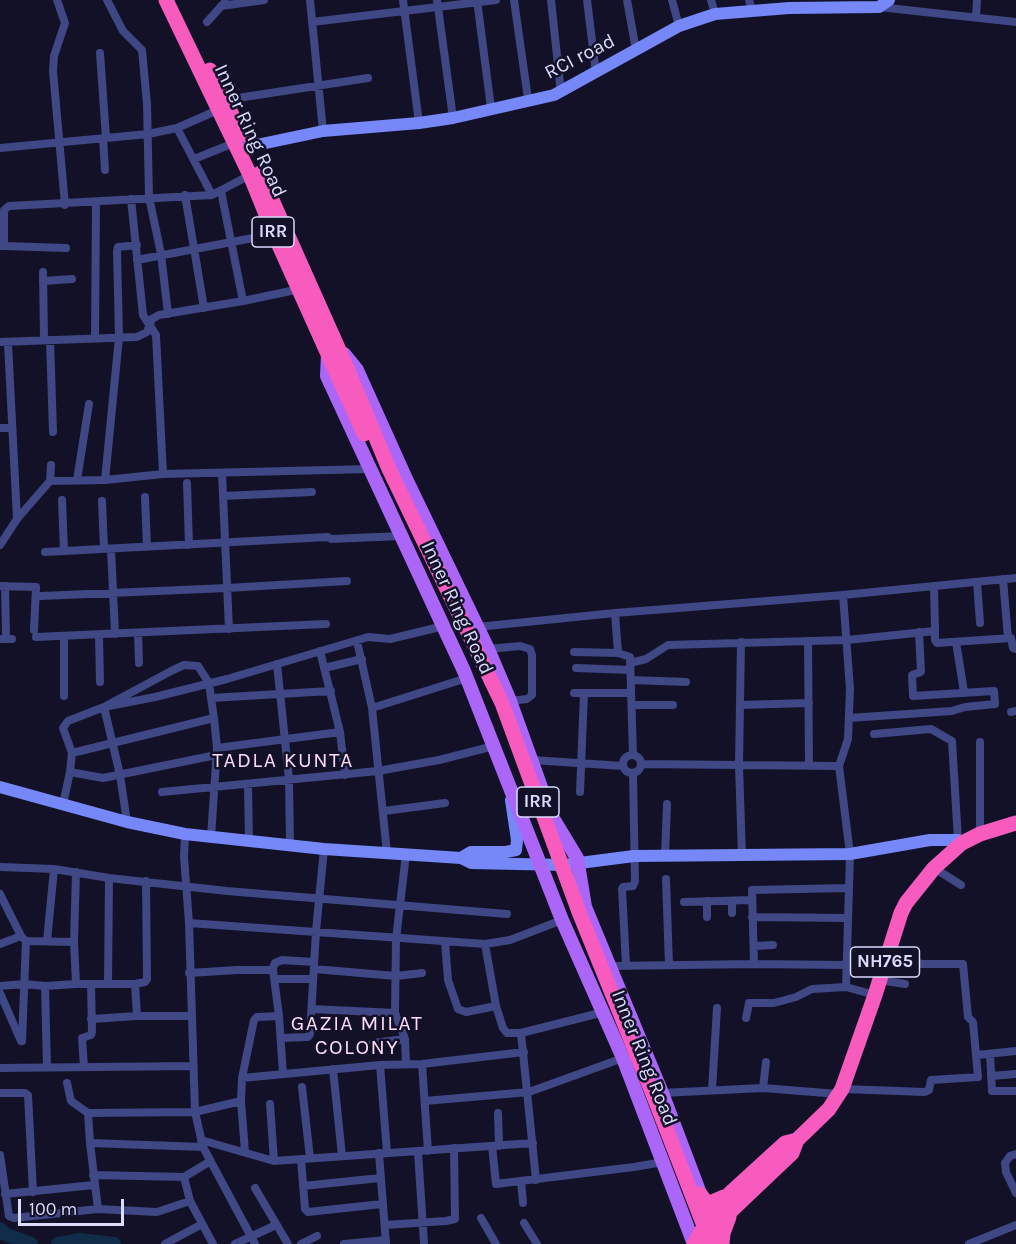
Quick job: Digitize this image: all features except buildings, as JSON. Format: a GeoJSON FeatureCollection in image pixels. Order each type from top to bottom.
{"type":"FeatureCollection","features":[{"type":"Feature","properties":{"kind":"highway","name":"Inner Ring Road"},"geometry":{"type":"LineString","coordinates":[[166,0],[241,145],[333,351]]}},
{"type":"Feature","properties":{"kind":"highway","name":"Inner Ring Road"},"geometry":{"type":"LineString","coordinates":[[176,0],[221,105]]}},
{"type":"Feature","properties":{"kind":"highway","name":"Inner Ring Road"},"geometry":{"type":"LineString","coordinates":[[241,145],[250,175],[274,234],[305,287]]}},
{"type":"Feature","properties":{"kind":"highway","name":"IRR"},"geometry":{"type":"LineString","coordinates":[[333,351],[502,703],[579,912],[712,1230]]}},
{"type":"Feature","properties":{"kind":"highway","name":"IRR"},"geometry":{"type":"LineString","coordinates":[[342,370],[401,516],[494,707],[569,917],[641,1083],[705,1244]]}},
{"type":"Feature","properties":{"kind":"highway","name":"NH765"},"geometry":{"type":"LineString","coordinates":[[694,1244],[712,1230],[792,1153],[797,1140],[829,1109],[840,1092],[875,995],[901,913],[934,868],[960,841],[1016,823]]}},
{"type":"Feature","properties":{"kind":"highway","name":"NH765"},"geometry":{"type":"LineString","coordinates":[[705,1244],[733,1191],[785,1143],[797,1140]]}},
{"type":"Feature","properties":{"kind":"highway"},"geometry":{"type":"LineString","coordinates":[[700,1194],[708,1203],[712,1203],[733,1191]]}},
{"type":"Feature","properties":{"kind":"highway"},"geometry":{"type":"LineString","coordinates":[[721,1244],[733,1209]]}},
{"type":"Feature","properties":{"kind":"main road","name":"RCI road"},"geometry":{"type":"LineString","coordinates":[[241,145],[323,131],[453,118],[561,93],[680,26],[750,5],[882,2]]}},
{"type":"Feature","properties":{"kind":"main road","name":"Inner Ring Road"},"geometry":{"type":"LineString","coordinates":[[694,1244],[623,1058],[562,920],[467,678],[327,376],[333,351],[357,370],[407,481],[488,649],[510,701],[551,815],[578,864],[585,907],[662,1094],[712,1230],[721,1244]]}},
{"type":"Feature","properties":{"kind":"main road"},"geometry":{"type":"LineString","coordinates":[[461,858],[471,852],[516,850],[517,840],[512,803],[500,769],[498,754],[527,746]]}},
{"type":"Feature","properties":{"kind":"main road"},"geometry":{"type":"LineString","coordinates":[[0,787],[127,822],[185,834],[324,849],[461,858],[471,863],[540,865],[578,864],[634,856],[850,854],[930,840],[960,841]]}},
{"type":"Feature","properties":{"kind":"street"},"geometry":{"type":"LineString","coordinates":[[57,0],[66,27],[54,56],[52,71],[64,205]]}},
{"type":"Feature","properties":{"kind":"street"},"geometry":{"type":"LineString","coordinates":[[107,0],[123,31],[142,50],[148,134],[149,197],[161,254],[168,314]]}},
{"type":"Feature","properties":{"kind":"street"},"geometry":{"type":"LineString","coordinates":[[207,22],[224,3],[264,0]]}},
{"type":"Feature","properties":{"kind":"street"},"geometry":{"type":"LineString","coordinates":[[310,0],[323,131]]}},
{"type":"Feature","properties":{"kind":"street"},"geometry":{"type":"LineString","coordinates":[[403,0],[418,123]]}},
{"type":"Feature","properties":{"kind":"street"},"geometry":{"type":"LineString","coordinates":[[312,22],[404,12],[437,3],[496,0]]}},
{"type":"Feature","properties":{"kind":"street"},"geometry":{"type":"LineString","coordinates":[[514,0],[528,99]]}},
{"type":"Feature","properties":{"kind":"street"},"geometry":{"type":"LineString","coordinates":[[551,0],[561,93]]}},
{"type":"Feature","properties":{"kind":"street"},"geometry":{"type":"LineString","coordinates":[[586,0],[596,73]]}},
{"type":"Feature","properties":{"kind":"street"},"geometry":{"type":"LineString","coordinates":[[627,0],[636,50]]}},
{"type":"Feature","properties":{"kind":"street"},"geometry":{"type":"LineString","coordinates":[[672,0],[680,26]]}},
{"type":"Feature","properties":{"kind":"street"},"geometry":{"type":"LineString","coordinates":[[711,0],[715,14]]}},
{"type":"Feature","properties":{"kind":"street"},"geometry":{"type":"LineString","coordinates":[[976,17],[977,0]]}},
{"type":"Feature","properties":{"kind":"street"},"geometry":{"type":"LineString","coordinates":[[477,1],[491,108]]}},
{"type":"Feature","properties":{"kind":"street"},"geometry":{"type":"LineString","coordinates":[[882,2],[1016,22]]}},
{"type":"Feature","properties":{"kind":"street"},"geometry":{"type":"LineString","coordinates":[[437,3],[453,118]]}},
{"type":"Feature","properties":{"kind":"street"},"geometry":{"type":"LineString","coordinates":[[100,53],[105,170]]}},
{"type":"Feature","properties":{"kind":"street"},"geometry":{"type":"LineString","coordinates":[[0,148],[148,134],[177,128],[221,105],[318,85],[368,78]]}},
{"type":"Feature","properties":{"kind":"street"},"geometry":{"type":"LineString","coordinates":[[177,128],[216,193],[232,243],[243,301]]}},
{"type":"Feature","properties":{"kind":"street"},"geometry":{"type":"LineString","coordinates":[[194,159],[241,145]]}},
{"type":"Feature","properties":{"kind":"street"},"geometry":{"type":"LineString","coordinates":[[66,248],[2,246],[3,217],[6,208],[216,193],[250,175]]}},
{"type":"Feature","properties":{"kind":"street"},"geometry":{"type":"LineString","coordinates":[[185,195],[204,308]]}},
{"type":"Feature","properties":{"kind":"street"},"geometry":{"type":"LineString","coordinates":[[131,199],[143,315],[156,335],[163,474]]}},
{"type":"Feature","properties":{"kind":"street"},"geometry":{"type":"LineString","coordinates":[[95,338],[96,202]]}},
{"type":"Feature","properties":{"kind":"street"},"geometry":{"type":"LineString","coordinates":[[137,260],[274,234]]}},
{"type":"Feature","properties":{"kind":"street"},"geometry":{"type":"LineString","coordinates":[[105,480],[119,337],[117,251],[118,247],[137,245]]}},
{"type":"Feature","properties":{"kind":"street"},"geometry":{"type":"LineString","coordinates":[[53,432],[43,277],[72,279]]}},
{"type":"Feature","properties":{"kind":"street"},"geometry":{"type":"LineString","coordinates":[[17,519],[4,342],[143,336],[154,316],[243,301],[305,287]]}},
{"type":"Feature","properties":{"kind":"street"},"geometry":{"type":"LineString","coordinates":[[77,480],[89,404]]}},
{"type":"Feature","properties":{"kind":"street"},"geometry":{"type":"LineString","coordinates":[[0,428],[12,428]]}},
{"type":"Feature","properties":{"kind":"street"},"geometry":{"type":"LineString","coordinates":[[0,545],[17,519],[50,481],[51,465]]}},
{"type":"Feature","properties":{"kind":"street"},"geometry":{"type":"LineString","coordinates":[[50,481],[105,480],[163,474],[370,469]]}},
{"type":"Feature","properties":{"kind":"street"},"geometry":{"type":"LineString","coordinates":[[222,473],[229,629]]}},
{"type":"Feature","properties":{"kind":"street"},"geometry":{"type":"LineString","coordinates":[[187,483],[189,545]]}},
{"type":"Feature","properties":{"kind":"street"},"geometry":{"type":"LineString","coordinates":[[224,496],[312,492]]}},
{"type":"Feature","properties":{"kind":"street"},"geometry":{"type":"LineString","coordinates":[[145,497],[147,547]]}},
{"type":"Feature","properties":{"kind":"street"},"geometry":{"type":"LineString","coordinates":[[62,500],[64,551]]}},
{"type":"Feature","properties":{"kind":"street"},"geometry":{"type":"LineString","coordinates":[[102,501],[113,593],[115,634]]}},
{"type":"Feature","properties":{"kind":"street"},"geometry":{"type":"LineString","coordinates":[[45,552],[328,537],[332,539],[399,533]]}},
{"type":"Feature","properties":{"kind":"street"},"geometry":{"type":"LineString","coordinates":[[477,627],[1016,578]]}},
{"type":"Feature","properties":{"kind":"street"},"geometry":{"type":"LineString","coordinates":[[1003,579],[1008,638]]}},
{"type":"Feature","properties":{"kind":"street"},"geometry":{"type":"LineString","coordinates":[[40,596],[347,581]]}},
{"type":"Feature","properties":{"kind":"street"},"geometry":{"type":"LineString","coordinates":[[977,582],[980,623]]}},
{"type":"Feature","properties":{"kind":"street"},"geometry":{"type":"LineString","coordinates":[[6,638],[3,586],[36,587],[35,634],[99,635],[326,624]]}},
{"type":"Feature","properties":{"kind":"street"},"geometry":{"type":"LineString","coordinates":[[934,586],[935,640],[937,642],[1008,638],[1012,639],[1013,647],[1016,648]]}},
{"type":"Feature","properties":{"kind":"street"},"geometry":{"type":"LineString","coordinates":[[843,595],[848,640],[849,718],[848,739],[839,766],[850,854],[846,987]]}},
{"type":"Feature","properties":{"kind":"street"},"geometry":{"type":"LineString","coordinates":[[615,613],[618,653]]}},
{"type":"Feature","properties":{"kind":"street"},"geometry":{"type":"LineString","coordinates":[[104,707],[209,683],[371,636],[390,639],[444,626]]}},
{"type":"Feature","properties":{"kind":"street"},"geometry":{"type":"LineString","coordinates":[[576,668],[630,666],[668,645],[848,640],[935,631]]}},
{"type":"Feature","properties":{"kind":"street"},"geometry":{"type":"LineString","coordinates":[[849,718],[952,711],[965,707],[996,704],[994,691],[913,696],[912,675],[921,672],[919,632]]}},
{"type":"Feature","properties":{"kind":"street"},"geometry":{"type":"LineString","coordinates":[[138,633],[139,663]]}},
{"type":"Feature","properties":{"kind":"street"},"geometry":{"type":"LineString","coordinates":[[99,635],[100,681]]}},
{"type":"Feature","properties":{"kind":"street"},"geometry":{"type":"LineString","coordinates":[[63,636],[64,696]]}},
{"type":"Feature","properties":{"kind":"street"},"geometry":{"type":"LineString","coordinates":[[357,641],[372,708],[387,853]]}},
{"type":"Feature","properties":{"kind":"street"},"geometry":{"type":"LineString","coordinates":[[808,641],[809,765]]}},
{"type":"Feature","properties":{"kind":"street"},"geometry":{"type":"LineString","coordinates":[[741,642],[739,765],[742,856]]}},
{"type":"Feature","properties":{"kind":"street"},"geometry":{"type":"LineString","coordinates":[[956,642],[964,692]]}},
{"type":"Feature","properties":{"kind":"street"},"geometry":{"type":"LineString","coordinates":[[488,649],[520,646],[530,650],[532,695],[527,699],[510,701]]}},
{"type":"Feature","properties":{"kind":"street"},"geometry":{"type":"LineString","coordinates":[[320,651],[340,732],[345,775]]}},
{"type":"Feature","properties":{"kind":"street"},"geometry":{"type":"LineString","coordinates":[[574,652],[618,653],[628,656],[633,755]]}},
{"type":"Feature","properties":{"kind":"street"},"geometry":{"type":"LineString","coordinates":[[324,668],[362,659]]}},
{"type":"Feature","properties":{"kind":"street"},"geometry":{"type":"LineString","coordinates":[[277,664],[289,779],[290,845]]}},
{"type":"Feature","properties":{"kind":"street"},"geometry":{"type":"LineString","coordinates":[[63,804],[72,753],[64,734],[64,723],[104,707],[184,665],[198,666],[209,683],[214,718],[216,751],[211,837]]}},
{"type":"Feature","properties":{"kind":"street"},"geometry":{"type":"LineString","coordinates":[[372,708],[467,678]]}},
{"type":"Feature","properties":{"kind":"street"},"geometry":{"type":"LineString","coordinates":[[631,680],[686,682]]}},
{"type":"Feature","properties":{"kind":"street"},"geometry":{"type":"LineString","coordinates":[[211,698],[331,691]]}},
{"type":"Feature","properties":{"kind":"street"},"geometry":{"type":"LineString","coordinates":[[574,693],[631,693]]}},
{"type":"Feature","properties":{"kind":"street"},"geometry":{"type":"LineString","coordinates":[[580,792],[584,693]]}},
{"type":"Feature","properties":{"kind":"street"},"geometry":{"type":"LineString","coordinates":[[740,705],[809,702]]}},
{"type":"Feature","properties":{"kind":"street"},"geometry":{"type":"LineString","coordinates":[[632,705],[672,705]]}},
{"type":"Feature","properties":{"kind":"street"},"geometry":{"type":"LineString","coordinates":[[104,707],[120,775],[127,822]]}},
{"type":"Feature","properties":{"kind":"street"},"geometry":{"type":"LineString","coordinates":[[72,753],[214,718]]}},
{"type":"Feature","properties":{"kind":"street"},"geometry":{"type":"LineString","coordinates":[[874,734],[931,729],[952,741],[960,841]]}},
{"type":"Feature","properties":{"kind":"street"},"geometry":{"type":"LineString","coordinates":[[70,772],[95,778],[120,775],[216,751],[285,738],[340,732]]}},
{"type":"Feature","properties":{"kind":"street"},"geometry":{"type":"LineString","coordinates":[[980,742],[980,834]]}},
{"type":"Feature","properties":{"kind":"street"},"geometry":{"type":"LineString","coordinates":[[162,792],[345,775],[439,760],[498,754]]}},
{"type":"Feature","properties":{"kind":"street"},"geometry":{"type":"LineString","coordinates":[[633,755],[638,757],[641,764],[638,771],[633,773],[626,771],[623,766],[625,758],[633,755]]}},
{"type":"Feature","properties":{"kind":"street"},"geometry":{"type":"LineString","coordinates":[[532,760],[623,766]]}},
{"type":"Feature","properties":{"kind":"street"},"geometry":{"type":"LineString","coordinates":[[641,764],[839,766]]}},
{"type":"Feature","properties":{"kind":"street"},"geometry":{"type":"LineString","coordinates":[[626,965],[622,889],[635,885],[633,773]]}},
{"type":"Feature","properties":{"kind":"street"},"geometry":{"type":"LineString","coordinates":[[248,784],[249,841]]}},
{"type":"Feature","properties":{"kind":"street"},"geometry":{"type":"LineString","coordinates":[[384,811],[445,803]]}},
{"type":"Feature","properties":{"kind":"street"},"geometry":{"type":"LineString","coordinates":[[665,856],[667,804]]}},
{"type":"Feature","properties":{"kind":"street"},"geometry":{"type":"LineString","coordinates":[[185,834],[184,857],[189,922],[195,1113],[209,1162],[253,1240]]}},
{"type":"Feature","properties":{"kind":"street"},"geometry":{"type":"LineString","coordinates":[[281,1038],[309,1036],[324,849]]}},
{"type":"Feature","properties":{"kind":"street"},"geometry":{"type":"LineString","coordinates":[[406,854],[396,939],[395,1013],[405,1039],[406,1063]]}},
{"type":"Feature","properties":{"kind":"street"},"geometry":{"type":"LineString","coordinates":[[0,867],[54,869],[109,878],[187,886],[507,914]]}},
{"type":"Feature","properties":{"kind":"street"},"geometry":{"type":"LineString","coordinates":[[934,868],[961,885]]}},
{"type":"Feature","properties":{"kind":"street"},"geometry":{"type":"LineString","coordinates":[[47,941],[54,869]]}},
{"type":"Feature","properties":{"kind":"street"},"geometry":{"type":"LineString","coordinates":[[76,872],[74,942],[76,984]]}},
{"type":"Feature","properties":{"kind":"street"},"geometry":{"type":"LineString","coordinates":[[108,984],[109,878]]}},
{"type":"Feature","properties":{"kind":"street"},"geometry":{"type":"LineString","coordinates":[[666,879],[669,965]]}},
{"type":"Feature","properties":{"kind":"street"},"geometry":{"type":"LineString","coordinates":[[0,986],[145,982],[147,979],[146,881]]}},
{"type":"Feature","properties":{"kind":"street"},"geometry":{"type":"LineString","coordinates":[[754,964],[753,890],[848,888]]}},
{"type":"Feature","properties":{"kind":"street"},"geometry":{"type":"LineString","coordinates":[[0,993],[21,1041],[24,984],[23,938],[1,898]]}},
{"type":"Feature","properties":{"kind":"street"},"geometry":{"type":"LineString","coordinates":[[684,902],[752,900]]}},
{"type":"Feature","properties":{"kind":"street"},"geometry":{"type":"LineString","coordinates":[[707,901],[707,917]]}},
{"type":"Feature","properties":{"kind":"street"},"geometry":{"type":"LineString","coordinates":[[732,901],[732,913]]}},
{"type":"Feature","properties":{"kind":"street"},"geometry":{"type":"LineString","coordinates":[[752,918],[847,918]]}},
{"type":"Feature","properties":{"kind":"street"},"geometry":{"type":"LineString","coordinates":[[189,922],[485,945],[510,940],[562,920]]}},
{"type":"Feature","properties":{"kind":"street"},"geometry":{"type":"LineString","coordinates":[[0,944],[23,938],[74,942]]}},
{"type":"Feature","properties":{"kind":"street"},"geometry":{"type":"LineString","coordinates":[[445,942],[448,981],[458,1009],[466,1012],[496,1005]]}},
{"type":"Feature","properties":{"kind":"street"},"geometry":{"type":"LineString","coordinates":[[485,945],[496,1005],[503,1028],[507,1033],[521,1034],[603,1012]]}},
{"type":"Feature","properties":{"kind":"street"},"geometry":{"type":"LineString","coordinates":[[754,946],[773,945]]}},
{"type":"Feature","properties":{"kind":"street"},"geometry":{"type":"LineString","coordinates":[[662,1094],[763,1088],[840,1092],[925,1092],[929,1090],[931,1080],[978,1077],[973,1022],[968,1017],[963,964],[922,964],[887,953]]}},
{"type":"Feature","properties":{"kind":"street"},"geometry":{"type":"LineString","coordinates":[[283,1074],[279,1016],[272,970],[275,963],[282,960],[396,976],[422,973]]}},
{"type":"Feature","properties":{"kind":"street"},"geometry":{"type":"LineString","coordinates":[[611,966],[846,965]]}},
{"type":"Feature","properties":{"kind":"street"},"geometry":{"type":"LineString","coordinates":[[189,972],[272,970]]}},
{"type":"Feature","properties":{"kind":"street"},"geometry":{"type":"LineString","coordinates":[[275,979],[313,979]]}},
{"type":"Feature","properties":{"kind":"street"},"geometry":{"type":"LineString","coordinates":[[879,980],[904,984]]}},
{"type":"Feature","properties":{"kind":"street"},"geometry":{"type":"LineString","coordinates":[[84,1066],[82,1038],[91,1035],[91,984]]}},
{"type":"Feature","properties":{"kind":"street"},"geometry":{"type":"LineString","coordinates":[[135,984],[137,1016]]}},
{"type":"Feature","properties":{"kind":"street"},"geometry":{"type":"LineString","coordinates":[[45,986],[47,1068]]}},
{"type":"Feature","properties":{"kind":"street"},"geometry":{"type":"LineString","coordinates":[[746,1018],[749,1003],[774,1003],[796,997],[812,989],[846,987],[875,995]]}},
{"type":"Feature","properties":{"kind":"street"},"geometry":{"type":"LineString","coordinates":[[712,1090],[717,1008]]}},
{"type":"Feature","properties":{"kind":"street"},"geometry":{"type":"LineString","coordinates":[[312,1009],[395,1013]]}},
{"type":"Feature","properties":{"kind":"street"},"geometry":{"type":"LineString","coordinates":[[91,1019],[192,1016]]}},
{"type":"Feature","properties":{"kind":"street"},"geometry":{"type":"LineString","coordinates":[[245,1152],[241,1101],[242,1078],[254,1020],[257,1017],[279,1016]]}},
{"type":"Feature","properties":{"kind":"street"},"geometry":{"type":"LineString","coordinates":[[521,1034],[529,1092],[536,1180]]}},
{"type":"Feature","properties":{"kind":"street"},"geometry":{"type":"LineString","coordinates":[[374,1043],[405,1039]]}},
{"type":"Feature","properties":{"kind":"street"},"geometry":{"type":"LineString","coordinates":[[977,1055],[1016,1051]]}},
{"type":"Feature","properties":{"kind":"street"},"geometry":{"type":"LineString","coordinates":[[242,1078],[380,1065],[422,1064],[524,1052]]}},
{"type":"Feature","properties":{"kind":"street"},"geometry":{"type":"LineString","coordinates":[[990,1054],[994,1092],[1016,1091]]}},
{"type":"Feature","properties":{"kind":"street"},"geometry":{"type":"LineString","coordinates":[[425,1101],[529,1092],[623,1058]]}},
{"type":"Feature","properties":{"kind":"street"},"geometry":{"type":"LineString","coordinates":[[763,1088],[766,1062]]}},
{"type":"Feature","properties":{"kind":"street"},"geometry":{"type":"LineString","coordinates":[[422,1064],[425,1101],[424,1243]]}},
{"type":"Feature","properties":{"kind":"street"},"geometry":{"type":"LineString","coordinates":[[0,1068],[193,1065]]}},
{"type":"Feature","properties":{"kind":"street"},"geometry":{"type":"LineString","coordinates":[[344,1244],[386,1242],[380,1178],[383,1153],[380,1065]]}},
{"type":"Feature","properties":{"kind":"street"},"geometry":{"type":"LineString","coordinates":[[333,1069],[342,1156]]}},
{"type":"Feature","properties":{"kind":"street"},"geometry":{"type":"LineString","coordinates":[[991,1076],[1016,1074]]}},
{"type":"Feature","properties":{"kind":"street"},"geometry":{"type":"LineString","coordinates":[[67,1083],[71,1101],[88,1113],[195,1113],[241,1101]]}},
{"type":"Feature","properties":{"kind":"street"},"geometry":{"type":"LineString","coordinates":[[302,1087],[306,1158],[303,1185],[305,1209],[308,1212],[382,1204]]}},
{"type":"Feature","properties":{"kind":"street"},"geometry":{"type":"LineString","coordinates":[[0,1093],[28,1095],[33,1192]]}},
{"type":"Feature","properties":{"kind":"street"},"geometry":{"type":"LineString","coordinates":[[270,1104],[274,1161]]}},
{"type":"Feature","properties":{"kind":"street"},"geometry":{"type":"LineString","coordinates":[[88,1113],[98,1209]]}},
{"type":"Feature","properties":{"kind":"street"},"geometry":{"type":"LineString","coordinates":[[498,1113],[495,1146],[496,1184],[663,1162]]}},
{"type":"Feature","properties":{"kind":"street"},"geometry":{"type":"LineString","coordinates":[[90,1143],[202,1143],[274,1161],[533,1143]]}},
{"type":"Feature","properties":{"kind":"street"},"geometry":{"type":"LineString","coordinates":[[385,1225],[454,1219],[456,1192],[454,1148]]}},
{"type":"Feature","properties":{"kind":"street"},"geometry":{"type":"LineString","coordinates":[[1016,1154],[1010,1156],[1005,1163],[1006,1172],[1016,1193]]}},
{"type":"Feature","properties":{"kind":"street"},"geometry":{"type":"LineString","coordinates":[[0,1155],[9,1216],[14,1218],[98,1209],[157,1212],[190,1201]]}},
{"type":"Feature","properties":{"kind":"street"},"geometry":{"type":"LineString","coordinates":[[93,1175],[184,1177],[209,1162]]}},
{"type":"Feature","properties":{"kind":"street"},"geometry":{"type":"LineString","coordinates":[[184,1177],[190,1201],[213,1244]]}},
{"type":"Feature","properties":{"kind":"street"},"geometry":{"type":"LineString","coordinates":[[303,1185],[380,1178]]}},
{"type":"Feature","properties":{"kind":"street"},"geometry":{"type":"LineString","coordinates":[[521,1181],[524,1203]]}},
{"type":"Feature","properties":{"kind":"street"},"geometry":{"type":"LineString","coordinates":[[5,1194],[94,1185]]}},
{"type":"Feature","properties":{"kind":"street"},"geometry":{"type":"LineString","coordinates":[[255,1188],[288,1244]]}},
{"type":"Feature","properties":{"kind":"street"},"geometry":{"type":"LineString","coordinates":[[481,1218],[496,1244]]}},
{"type":"Feature","properties":{"kind":"street"},"geometry":{"type":"LineString","coordinates":[[524,1223],[537,1244]]}},
{"type":"Feature","properties":{"kind":"street"},"geometry":{"type":"LineString","coordinates":[[165,1244],[202,1224]]}},
{"type":"Feature","properties":{"kind":"street"},"geometry":{"type":"LineString","coordinates":[[235,1244],[253,1240],[276,1224]]}},
{"type":"Feature","properties":{"kind":"street"},"geometry":{"type":"LineString","coordinates":[[969,1244],[1016,1225]]}},
{"type":"Feature","properties":{"kind":"street"},"geometry":{"type":"LineString","coordinates":[[301,1244],[316,1236]]}},
{"type":"Feature","properties":{"kind":"waterway"},"geometry":{"type":"LineString","coordinates":[[0,1229],[5,1234],[31,1244]]}},
{"type":"Feature","properties":{"kind":"waterway"},"geometry":{"type":"LineString","coordinates":[[58,1244],[80,1240],[114,1244]]}},
{"type":"Feature","properties":{"kind":"district","name":"TADLA KUNTA"},"geometry":{"type":"Point","coordinates":[283,761]}},
{"type":"Feature","properties":{"kind":"district","name":"GAZIA MILAT COLONY"},"geometry":{"type":"Point","coordinates":[357,1036]}}]}
